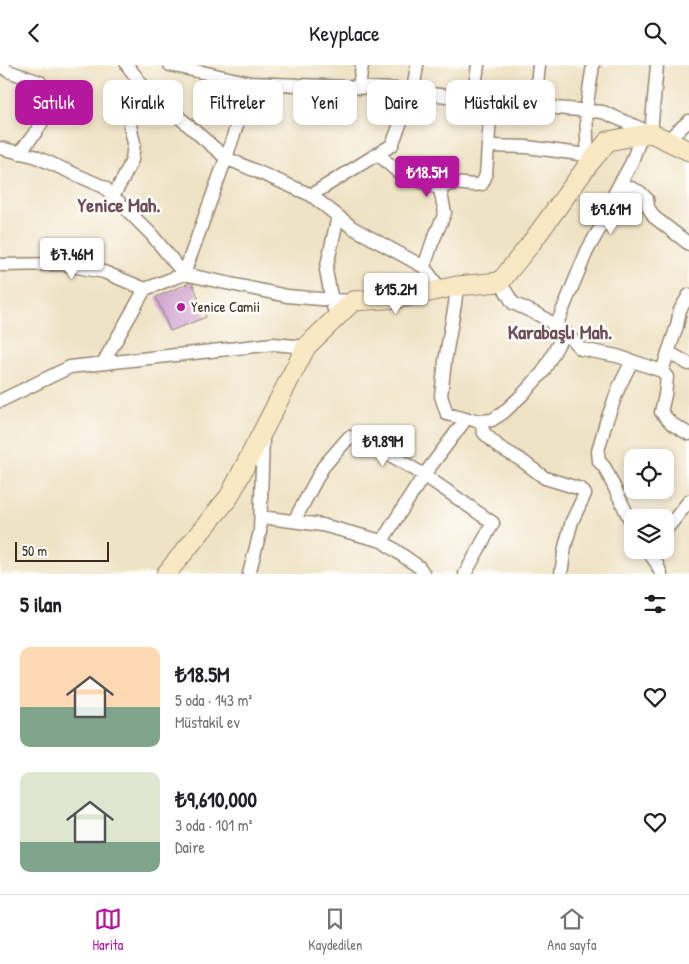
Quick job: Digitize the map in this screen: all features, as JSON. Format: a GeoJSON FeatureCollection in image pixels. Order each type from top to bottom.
{"type":"FeatureCollection","features":[{"type":"Feature","properties":{"kind":"street"},"geometry":{"type":"LineString","coordinates":[[0,65],[8,71],[40,82],[46,101],[44,119],[19,153]]}},
{"type":"Feature","properties":{"kind":"street"},"geometry":{"type":"LineString","coordinates":[[128,65],[138,80]]}},
{"type":"Feature","properties":{"kind":"street"},"geometry":{"type":"LineString","coordinates":[[170,65],[238,80]]}},
{"type":"Feature","properties":{"kind":"street"},"geometry":{"type":"LineString","coordinates":[[360,88],[362,65]]}},
{"type":"Feature","properties":{"kind":"street"},"geometry":{"type":"LineString","coordinates":[[415,80],[417,65]]}},
{"type":"Feature","properties":{"kind":"street"},"geometry":{"type":"LineString","coordinates":[[476,80],[478,65]]}},
{"type":"Feature","properties":{"kind":"street"},"geometry":{"type":"LineString","coordinates":[[537,80],[538,65]]}},
{"type":"Feature","properties":{"kind":"street"},"geometry":{"type":"LineString","coordinates":[[588,160],[586,111],[593,65]]}},
{"type":"Feature","properties":{"kind":"street"},"geometry":{"type":"LineString","coordinates":[[183,121],[226,158],[311,195],[353,229],[424,267],[448,288],[455,304],[441,395],[447,414],[480,421],[492,420],[503,413],[522,395],[543,371],[560,329],[587,251],[604,221],[612,198],[630,164],[653,136],[657,65]]}},
{"type":"Feature","properties":{"kind":"street"},"geometry":{"type":"LineString","coordinates":[[283,84],[367,88]]}},
{"type":"Feature","properties":{"kind":"street"},"geometry":{"type":"LineString","coordinates":[[555,108],[604,112],[689,151]]}},
{"type":"Feature","properties":{"kind":"street"},"geometry":{"type":"LineString","coordinates":[[166,574],[229,497],[306,347],[333,309],[353,301],[400,298],[448,288],[500,283],[532,242],[588,160],[608,141],[653,136],[689,121]]}},
{"type":"Feature","properties":{"kind":"street"},"geometry":{"type":"LineString","coordinates":[[113,196],[132,160],[134,143],[130,125]]}},
{"type":"Feature","properties":{"kind":"street"},"geometry":{"type":"LineString","coordinates":[[184,274],[237,125]]}},
{"type":"Feature","properties":{"kind":"street"},"geometry":{"type":"LineString","coordinates":[[311,195],[392,145],[400,125]]}},
{"type":"Feature","properties":{"kind":"street"},"geometry":{"type":"LineString","coordinates":[[378,153],[399,173],[440,189],[450,184],[476,185],[482,183],[486,175],[489,125]]}},
{"type":"Feature","properties":{"kind":"street"},"geometry":{"type":"LineString","coordinates":[[488,146],[527,147],[588,160]]}},
{"type":"Feature","properties":{"kind":"street"},"geometry":{"type":"LineString","coordinates":[[0,148],[34,157],[104,187],[151,234],[184,274]]}},
{"type":"Feature","properties":{"kind":"street"},"geometry":{"type":"LineString","coordinates":[[620,183],[640,192],[647,199],[648,207],[654,217],[689,244]]}},
{"type":"Feature","properties":{"kind":"street"},"geometry":{"type":"LineString","coordinates":[[424,267],[445,213],[440,189]]}},
{"type":"Feature","properties":{"kind":"street"},"geometry":{"type":"LineString","coordinates":[[333,309],[326,270],[338,216]]}},
{"type":"Feature","properties":{"kind":"street"},"geometry":{"type":"LineString","coordinates":[[0,265],[61,264],[104,272],[145,289]]}},
{"type":"Feature","properties":{"kind":"street"},"geometry":{"type":"LineString","coordinates":[[103,363],[145,289],[184,274],[287,296],[333,309]]}},
{"type":"Feature","properties":{"kind":"street"},"geometry":{"type":"LineString","coordinates":[[500,283],[513,303],[541,316],[560,329],[581,349],[616,356],[662,371],[667,377],[661,412],[672,423],[689,434]]}},
{"type":"Feature","properties":{"kind":"street"},"geometry":{"type":"LineString","coordinates":[[662,371],[677,326],[680,310],[689,295]]}},
{"type":"Feature","properties":{"kind":"street"},"geometry":{"type":"LineString","coordinates":[[2,397],[70,367],[273,344],[306,347]]}},
{"type":"Feature","properties":{"kind":"street"},"geometry":{"type":"LineString","coordinates":[[668,352],[689,364]]}},
{"type":"Feature","properties":{"kind":"street"},"geometry":{"type":"LineString","coordinates":[[625,509],[605,468],[599,461],[598,451],[606,421],[619,387],[632,361]]}},
{"type":"Feature","properties":{"kind":"street"},"geometry":{"type":"LineString","coordinates":[[382,541],[424,475],[466,419]]}},
{"type":"Feature","properties":{"kind":"street"},"geometry":{"type":"LineString","coordinates":[[480,421],[484,433],[499,447],[544,477],[580,489],[585,494],[570,527],[561,574]]}},
{"type":"Feature","properties":{"kind":"street"},"geometry":{"type":"LineString","coordinates":[[248,574],[260,532],[264,430]]}},
{"type":"Feature","properties":{"kind":"street"},"geometry":{"type":"LineString","coordinates":[[294,521],[323,467],[349,437],[367,441],[424,475],[493,523],[465,574]]}},
{"type":"Feature","properties":{"kind":"street"},"geometry":{"type":"LineString","coordinates":[[674,520],[689,501]]}},
{"type":"Feature","properties":{"kind":"street"},"geometry":{"type":"LineString","coordinates":[[261,517],[322,525],[382,541],[419,567],[424,574]]}},
{"type":"Feature","properties":{"kind":"street"},"geometry":{"type":"LineString","coordinates":[[654,559],[661,574]]}},
{"type":"Feature","properties":{"kind":"building","name":"Yenice Camii"},"geometry":{"type":"Polygon","coordinates":[[[192,282],[206,317],[170,331],[156,297],[192,282]]]}},
{"type":"Feature","properties":{"kind":"place","name":"Yenice Camii"},"geometry":{"type":"Point","coordinates":[181,307]}},
{"type":"Feature","properties":{"kind":"district","name":"Yenice Mah."},"geometry":{"type":"Point","coordinates":[119,205]}},
{"type":"Feature","properties":{"kind":"district","name":"Karabaşlı Mah."},"geometry":{"type":"Point","coordinates":[560,332]}}]}
